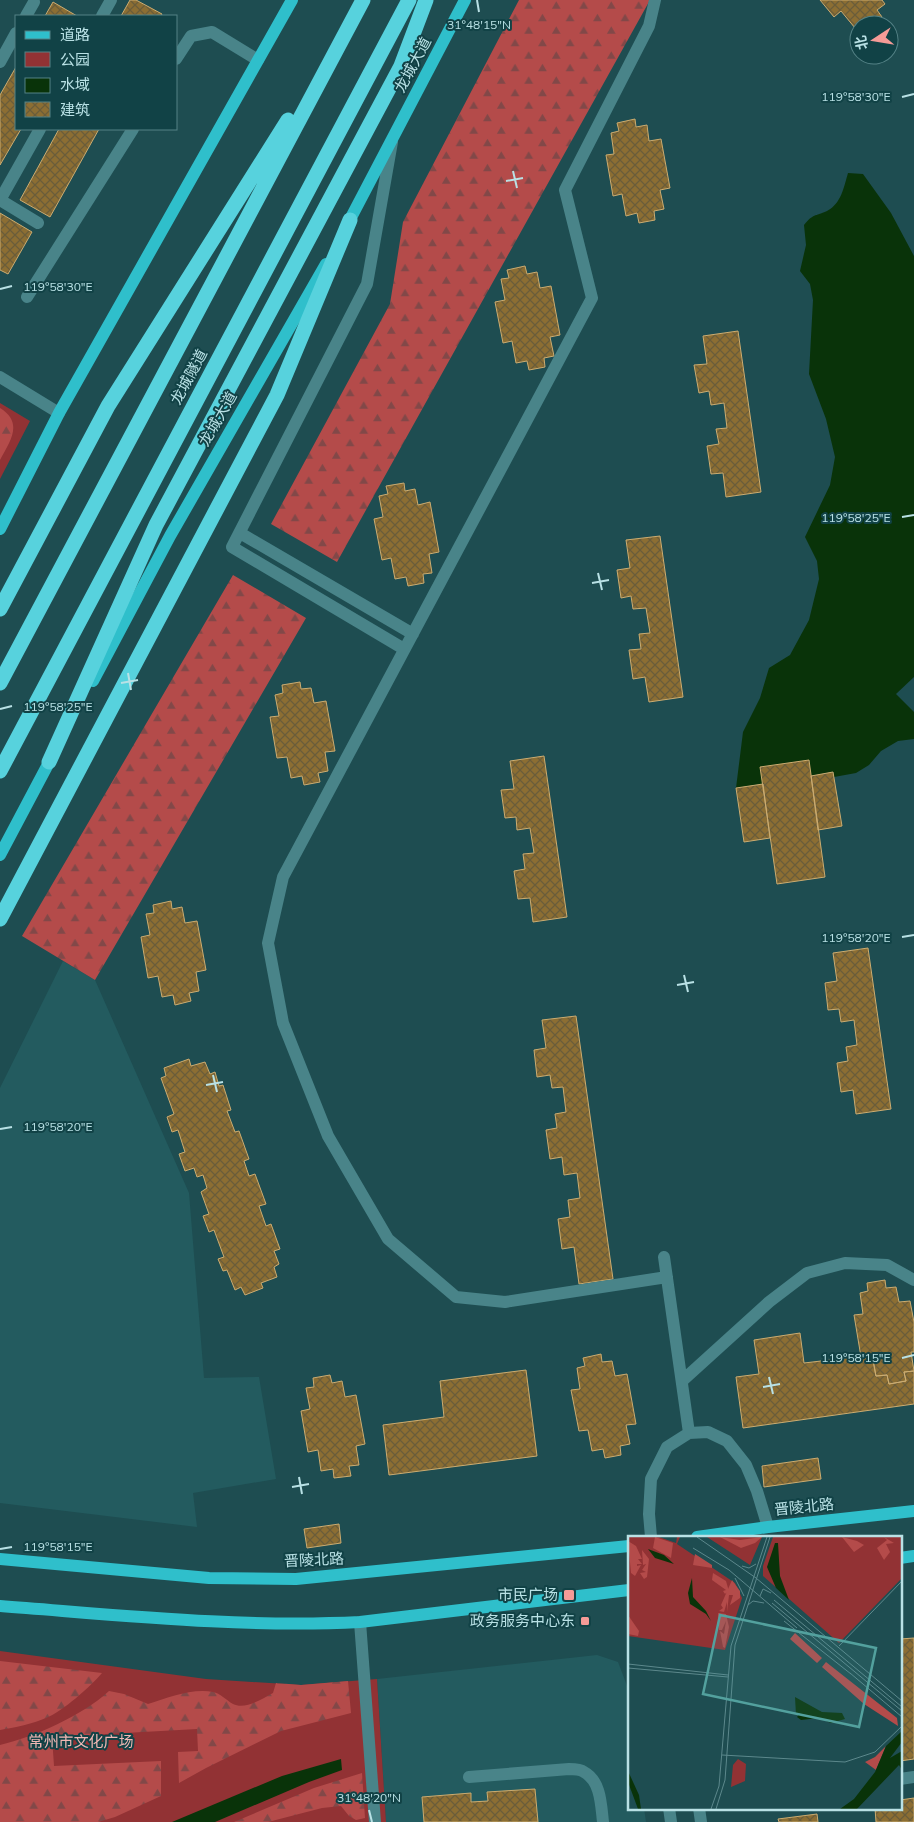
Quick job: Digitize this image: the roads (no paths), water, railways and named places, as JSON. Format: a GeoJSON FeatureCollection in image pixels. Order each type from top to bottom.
{"type":"FeatureCollection","features":[{"type":"Feature","properties":{"kind":"highway"},"geometry":{"type":"LineString","coordinates":[[0,609],[108,406],[272,147],[357,0]]}},
{"type":"Feature","properties":{"kind":"highway","name":"龙城隧道"},"geometry":{"type":"LineString","coordinates":[[0,683],[363,0]]}},
{"type":"Feature","properties":{"kind":"highway","name":"龙城隧道"},"geometry":{"type":"LineString","coordinates":[[0,771],[409,0]]}},
{"type":"Feature","properties":{"kind":"highway"},"geometry":{"type":"LineString","coordinates":[[49,762],[156,525],[401,66],[426,0]]}},
{"type":"Feature","properties":{"kind":"highway"},"geometry":{"type":"LineString","coordinates":[[0,919],[278,395],[350,220]]}},
{"type":"Feature","properties":{"kind":"main road"},"geometry":{"type":"LineString","coordinates":[[0,529],[58,413],[292,0]]}},
{"type":"Feature","properties":{"kind":"main road","name":"龙城大道"},"geometry":{"type":"LineString","coordinates":[[0,855],[170,536],[350,220],[465,0]]}},
{"type":"Feature","properties":{"kind":"main road","name":"晋陵北路"},"geometry":{"type":"LineString","coordinates":[[704,1536],[914,1511]]}},
{"type":"Feature","properties":{"kind":"main road","name":"晋陵北路"},"geometry":{"type":"LineString","coordinates":[[0,1559],[210,1578],[296,1579],[628,1546]]}},
{"type":"Feature","properties":{"kind":"main road"},"geometry":{"type":"LineString","coordinates":[[0,1606],[185,1620],[322,1624],[360,1622],[628,1590]]}},
{"type":"Feature","properties":{"kind":"street"},"geometry":{"type":"LineString","coordinates":[[103,15],[111,0]]}},
{"type":"Feature","properties":{"kind":"street"},"geometry":{"type":"LineString","coordinates":[[655,0],[649,26],[565,190],[592,298],[284,876],[268,943],[283,1023],[328,1136],[388,1238],[456,1297],[505,1302],[667,1277]]}},
{"type":"Feature","properties":{"kind":"street"},"geometry":{"type":"LineString","coordinates":[[27,15],[34,2]]}},
{"type":"Feature","properties":{"kind":"street"},"geometry":{"type":"LineString","coordinates":[[178,56],[191,36],[212,32],[258,60]]}},
{"type":"Feature","properties":{"kind":"street"},"geometry":{"type":"LineString","coordinates":[[0,62],[15,35]]}},
{"type":"Feature","properties":{"kind":"street"},"geometry":{"type":"LineString","coordinates":[[38,223],[0,200],[39,130]]}},
{"type":"Feature","properties":{"kind":"street"},"geometry":{"type":"LineString","coordinates":[[27,297],[131,130]]}},
{"type":"Feature","properties":{"kind":"street"},"geometry":{"type":"LineString","coordinates":[[393,139],[367,284],[232,547],[404,649]]}},
{"type":"Feature","properties":{"kind":"street"},"geometry":{"type":"LineString","coordinates":[[0,377],[58,413]]}},
{"type":"Feature","properties":{"kind":"street"},"geometry":{"type":"LineString","coordinates":[[240,533],[413,634]]}},
{"type":"Feature","properties":{"kind":"street"},"geometry":{"type":"LineString","coordinates":[[664,1257],[689,1433]]}},
{"type":"Feature","properties":{"kind":"street"},"geometry":{"type":"LineString","coordinates":[[682,1381],[769,1302],[807,1273],[845,1263],[887,1265],[914,1280]]}},
{"type":"Feature","properties":{"kind":"street"},"geometry":{"type":"LineString","coordinates":[[651,1536],[649,1514],[650,1479],[667,1447],[689,1433],[708,1432],[727,1441],[746,1465],[757,1491],[768,1527]]}},
{"type":"Feature","properties":{"kind":"street"},"geometry":{"type":"LineString","coordinates":[[360,1622],[375,1822]]}},
{"type":"Feature","properties":{"kind":"street"},"geometry":{"type":"LineString","coordinates":[[469,1776],[569,1769],[583,1771],[594,1780],[600,1799],[603,1822]]}},
{"type":"Feature","properties":{"kind":"water"},"geometry":{"type":"Polygon","coordinates":[[[848,173],[863,174],[891,213],[914,256],[914,677],[896,694],[914,712],[914,739],[898,741],[881,751],[869,765],[856,773],[834,777],[833,772],[736,788],[743,732],[760,698],[769,668],[790,655],[809,620],[819,579],[817,561],[805,537],[830,485],[835,457],[826,419],[809,374],[813,300],[810,284],[800,271],[806,245],[804,225],[812,217],[827,211],[836,204],[848,173]]]}},
{"type":"Feature","properties":{"kind":"water"},"geometry":{"type":"Polygon","coordinates":[[[341,1759],[342,1770],[215,1822],[172,1822],[282,1776],[341,1759]]]}},
{"type":"Feature","properties":{"kind":"place","name":"市民广场"},"geometry":{"type":"Point","coordinates":[569,1595]}},
{"type":"Feature","properties":{"kind":"place","name":"政务服务中心东"},"geometry":{"type":"Point","coordinates":[585,1621]}},
{"type":"Feature","properties":{"kind":"park label","name":"常州市文化广场"},"geometry":{"type":"Point","coordinates":[81,1742]}}]}
